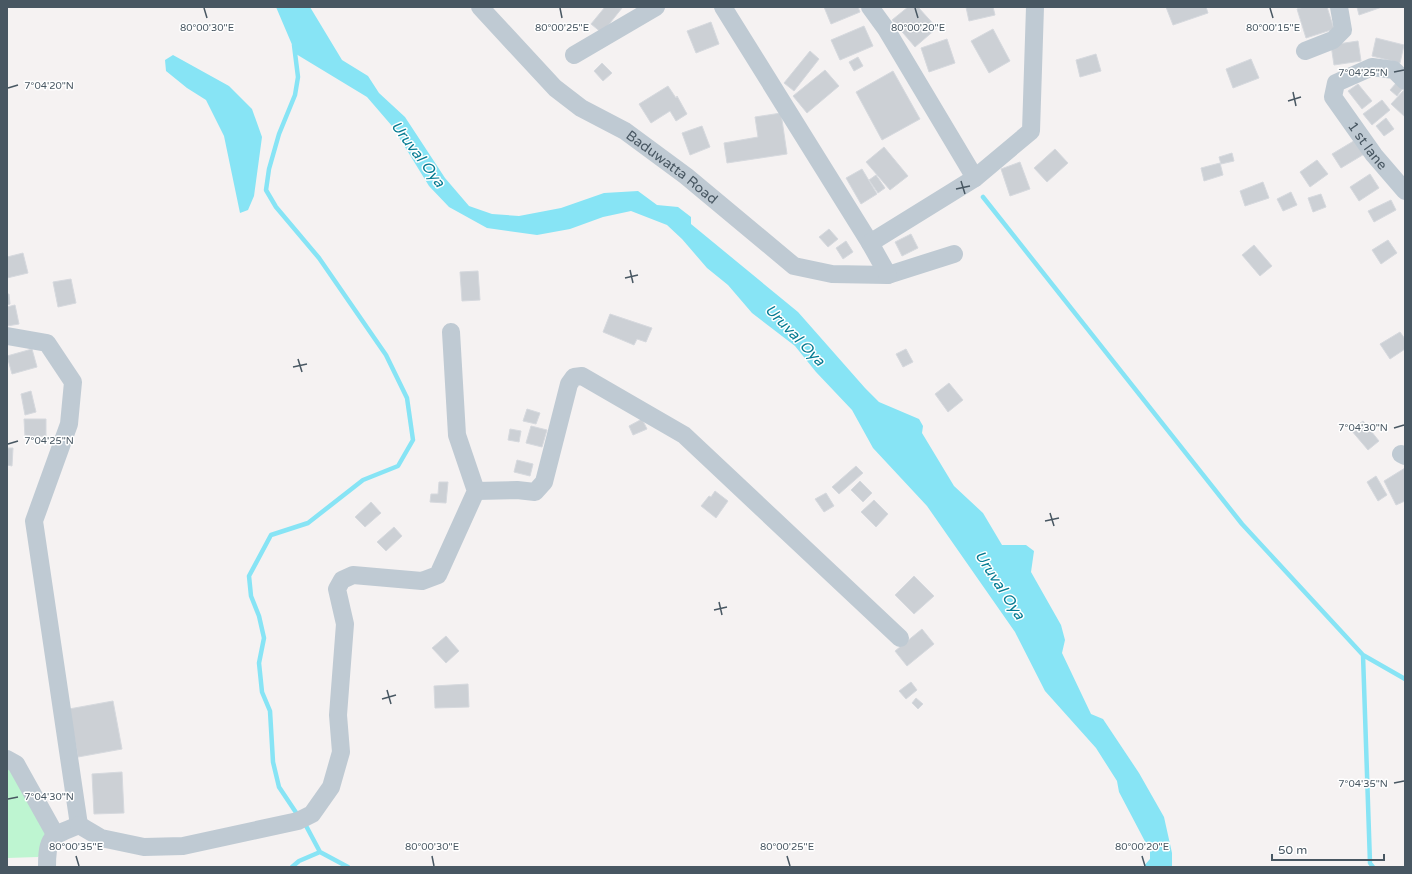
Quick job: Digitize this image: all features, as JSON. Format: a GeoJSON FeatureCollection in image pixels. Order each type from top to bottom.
{"type":"FeatureCollection","features":[{"type":"Feature","properties":{"kind":"street","name":"Baduwatta Road"},"geometry":{"type":"LineString","coordinates":[[480,7],[555,88],[581,108],[626,131],[674,167],[794,266],[832,274],[888,274],[954,254]]}},
{"type":"Feature","properties":{"kind":"street"},"geometry":{"type":"LineString","coordinates":[[574,55],[656,7]]}},
{"type":"Feature","properties":{"kind":"street"},"geometry":{"type":"LineString","coordinates":[[723,7],[888,274]]}},
{"type":"Feature","properties":{"kind":"street"},"geometry":{"type":"LineString","coordinates":[[870,7],[886,29],[975,178]]}},
{"type":"Feature","properties":{"kind":"street"},"geometry":{"type":"LineString","coordinates":[[870,243],[975,178],[1031,131],[1035,7]]}},
{"type":"Feature","properties":{"kind":"street"},"geometry":{"type":"LineString","coordinates":[[1305,51],[1332,40],[1343,30],[1339,7]]}},
{"type":"Feature","properties":{"kind":"street","name":"1 st lane"},"geometry":{"type":"LineString","coordinates":[[1405,81],[1394,70],[1372,67],[1336,83],[1333,97],[1374,155],[1405,191]]}},
{"type":"Feature","properties":{"kind":"street"},"geometry":{"type":"LineString","coordinates":[[79,825],[101,838],[144,847],[183,846],[302,820],[312,814],[331,787],[341,752],[338,715],[345,624],[337,589],[342,580],[353,575],[422,581],[438,575],[476,491],[457,435],[451,332]]}},
{"type":"Feature","properties":{"kind":"street"},"geometry":{"type":"LineString","coordinates":[[7,336],[47,343],[73,382],[69,424],[34,521],[79,825]]}},
{"type":"Feature","properties":{"kind":"street"},"geometry":{"type":"LineString","coordinates":[[476,491],[517,490],[535,492],[540,488],[544,482],[569,384],[574,377],[582,376],[684,435],[900,638]]}},
{"type":"Feature","properties":{"kind":"street"},"geometry":{"type":"LineString","coordinates":[[7,759],[16,764],[55,834]]}},
{"type":"Feature","properties":{"kind":"street"},"geometry":{"type":"LineString","coordinates":[[47,866],[47,846],[55,834],[79,825]]}},
{"type":"Feature","properties":{"kind":"green space"},"geometry":{"type":"Polygon","coordinates":[[[7,763],[55,834],[38,857],[7,858],[7,763]]]}},
{"type":"Feature","properties":{"kind":"water"},"geometry":{"type":"Polygon","coordinates":[[[276,7],[310,7],[342,60],[368,76],[379,93],[405,117],[445,178],[469,206],[492,214],[519,216],[561,208],[604,193],[638,191],[657,205],[678,207],[691,217],[691,224],[798,312],[879,402],[919,419],[923,426],[922,433],[954,486],[983,513],[1002,545],[1026,545],[1034,551],[1031,572],[1061,625],[1065,640],[1062,653],[1091,714],[1103,719],[1139,773],[1164,817],[1172,853],[1172,867],[1143,867],[1150,859],[1150,851],[1119,792],[1117,781],[1096,748],[1045,691],[1015,632],[927,506],[873,448],[852,410],[816,372],[795,346],[752,313],[728,285],[707,268],[682,239],[667,225],[631,211],[603,217],[570,229],[537,235],[487,228],[449,207],[429,186],[392,126],[367,97],[296,54],[276,7]]]}},
{"type":"Feature","properties":{"kind":"water"},"geometry":{"type":"Polygon","coordinates":[[[173,55],[229,86],[252,109],[262,137],[254,196],[248,210],[240,213],[224,136],[206,100],[187,88],[166,71],[165,60],[173,55]]]}},
{"type":"Feature","properties":{"kind":"building"},"geometry":{"type":"Polygon","coordinates":[[[605,7],[622,8],[602,33],[591,24],[605,7]]]}},
{"type":"Feature","properties":{"kind":"building"},"geometry":{"type":"Polygon","coordinates":[[[824,7],[858,7],[860,12],[831,24],[824,7]]]}},
{"type":"Feature","properties":{"kind":"building"},"geometry":{"type":"Polygon","coordinates":[[[908,7],[918,7],[937,28],[915,47],[892,20],[908,7]]]}},
{"type":"Feature","properties":{"kind":"building"},"geometry":{"type":"Polygon","coordinates":[[[966,7],[993,7],[995,15],[969,21],[966,7]]]}},
{"type":"Feature","properties":{"kind":"building"},"geometry":{"type":"Polygon","coordinates":[[[1166,7],[1206,7],[1208,13],[1173,25],[1166,7]]]}},
{"type":"Feature","properties":{"kind":"building"},"geometry":{"type":"Polygon","coordinates":[[[1304,7],[1327,7],[1334,29],[1306,38],[1297,9],[1304,7]]]}},
{"type":"Feature","properties":{"kind":"building"},"geometry":{"type":"Polygon","coordinates":[[[1357,7],[1382,7],[1359,15],[1357,7]]]}},
{"type":"Feature","properties":{"kind":"building"},"geometry":{"type":"Polygon","coordinates":[[[711,22],[719,44],[696,53],[687,31],[711,22]]]}},
{"type":"Feature","properties":{"kind":"building"},"geometry":{"type":"Polygon","coordinates":[[[864,26],[873,46],[840,60],[831,40],[864,26]]]}},
{"type":"Feature","properties":{"kind":"building"},"geometry":{"type":"Polygon","coordinates":[[[993,29],[1010,61],[989,73],[971,41],[993,29]]]}},
{"type":"Feature","properties":{"kind":"building"},"geometry":{"type":"Polygon","coordinates":[[[1376,38],[1404,45],[1400,63],[1372,56],[1376,38]]]}},
{"type":"Feature","properties":{"kind":"building"},"geometry":{"type":"Polygon","coordinates":[[[947,39],[955,63],[929,72],[921,48],[947,39]]]}},
{"type":"Feature","properties":{"kind":"building"},"geometry":{"type":"Polygon","coordinates":[[[1358,41],[1361,61],[1334,65],[1331,45],[1358,41]]]}},
{"type":"Feature","properties":{"kind":"building"},"geometry":{"type":"Polygon","coordinates":[[[810,51],[819,59],[794,91],[784,83],[810,51]]]}},
{"type":"Feature","properties":{"kind":"building"},"geometry":{"type":"Polygon","coordinates":[[[1096,54],[1101,71],[1080,77],[1076,60],[1096,54]]]}},
{"type":"Feature","properties":{"kind":"building"},"geometry":{"type":"Polygon","coordinates":[[[858,57],[863,66],[854,71],[849,62],[858,57]]]}},
{"type":"Feature","properties":{"kind":"building"},"geometry":{"type":"Polygon","coordinates":[[[1251,59],[1259,78],[1233,88],[1226,69],[1251,59]]]}},
{"type":"Feature","properties":{"kind":"building"},"geometry":{"type":"Polygon","coordinates":[[[602,63],[612,73],[603,81],[594,71],[602,63]]]}},
{"type":"Feature","properties":{"kind":"building"},"geometry":{"type":"Polygon","coordinates":[[[825,70],[839,86],[807,113],[793,96],[825,70]]]}},
{"type":"Feature","properties":{"kind":"building"},"geometry":{"type":"Polygon","coordinates":[[[893,71],[920,119],[882,140],[856,92],[893,71]]]}},
{"type":"Feature","properties":{"kind":"building"},"geometry":{"type":"Polygon","coordinates":[[[1397,82],[1403,88],[1397,96],[1390,90],[1397,82]]]}},
{"type":"Feature","properties":{"kind":"building"},"geometry":{"type":"Polygon","coordinates":[[[1358,84],[1372,101],[1362,109],[1348,91],[1358,84]]]}},
{"type":"Feature","properties":{"kind":"building"},"geometry":{"type":"Polygon","coordinates":[[[668,86],[676,98],[677,96],[687,114],[676,121],[670,111],[651,123],[639,104],[668,86]]]}},
{"type":"Feature","properties":{"kind":"building"},"geometry":{"type":"Polygon","coordinates":[[[1405,89],[1405,117],[1391,104],[1405,89]]]}},
{"type":"Feature","properties":{"kind":"building"},"geometry":{"type":"Polygon","coordinates":[[[1382,100],[1390,110],[1372,125],[1363,114],[1382,100]]]}},
{"type":"Feature","properties":{"kind":"building"},"geometry":{"type":"Polygon","coordinates":[[[781,113],[787,154],[727,163],[724,143],[758,137],[755,117],[781,113]]]}},
{"type":"Feature","properties":{"kind":"building"},"geometry":{"type":"Polygon","coordinates":[[[1386,118],[1394,129],[1384,136],[1376,126],[1386,118]]]}},
{"type":"Feature","properties":{"kind":"building"},"geometry":{"type":"Polygon","coordinates":[[[702,126],[710,147],[690,155],[682,133],[702,126]]]}},
{"type":"Feature","properties":{"kind":"building"},"geometry":{"type":"Polygon","coordinates":[[[1357,139],[1366,153],[1341,168],[1332,154],[1357,139]]]}},
{"type":"Feature","properties":{"kind":"building"},"geometry":{"type":"Polygon","coordinates":[[[884,147],[908,176],[890,190],[866,162],[884,147]]]}},
{"type":"Feature","properties":{"kind":"building"},"geometry":{"type":"Polygon","coordinates":[[[1055,149],[1068,163],[1047,182],[1034,168],[1055,149]]]}},
{"type":"Feature","properties":{"kind":"building"},"geometry":{"type":"Polygon","coordinates":[[[1232,153],[1234,161],[1221,164],[1219,157],[1232,153]]]}},
{"type":"Feature","properties":{"kind":"building"},"geometry":{"type":"Polygon","coordinates":[[[1317,160],[1328,174],[1310,187],[1300,172],[1317,160]]]}},
{"type":"Feature","properties":{"kind":"building"},"geometry":{"type":"Polygon","coordinates":[[[1020,162],[1030,189],[1010,196],[1001,169],[1020,162]]]}},
{"type":"Feature","properties":{"kind":"building"},"geometry":{"type":"Polygon","coordinates":[[[1220,163],[1223,175],[1204,181],[1201,168],[1220,163]]]}},
{"type":"Feature","properties":{"kind":"building"},"geometry":{"type":"Polygon","coordinates":[[[862,169],[877,194],[861,204],[846,178],[862,169]]]}},
{"type":"Feature","properties":{"kind":"building"},"geometry":{"type":"Polygon","coordinates":[[[1370,174],[1379,188],[1359,201],[1350,187],[1370,174]]]}},
{"type":"Feature","properties":{"kind":"building"},"geometry":{"type":"Polygon","coordinates":[[[876,175],[885,188],[878,193],[869,180],[876,175]]]}},
{"type":"Feature","properties":{"kind":"building"},"geometry":{"type":"Polygon","coordinates":[[[1263,182],[1269,198],[1245,206],[1240,191],[1263,182]]]}},
{"type":"Feature","properties":{"kind":"building"},"geometry":{"type":"Polygon","coordinates":[[[1291,192],[1297,205],[1283,211],[1277,199],[1291,192]]]}},
{"type":"Feature","properties":{"kind":"building"},"geometry":{"type":"Polygon","coordinates":[[[1321,194],[1326,207],[1313,212],[1308,198],[1321,194]]]}},
{"type":"Feature","properties":{"kind":"building"},"geometry":{"type":"Polygon","coordinates":[[[1391,200],[1396,210],[1374,222],[1368,211],[1391,200]]]}},
{"type":"Feature","properties":{"kind":"building"},"geometry":{"type":"Polygon","coordinates":[[[829,229],[838,239],[828,247],[819,237],[829,229]]]}},
{"type":"Feature","properties":{"kind":"building"},"geometry":{"type":"Polygon","coordinates":[[[911,234],[918,248],[902,256],[895,242],[911,234]]]}},
{"type":"Feature","properties":{"kind":"building"},"geometry":{"type":"Polygon","coordinates":[[[1388,240],[1397,253],[1381,264],[1372,250],[1388,240]]]}},
{"type":"Feature","properties":{"kind":"building"},"geometry":{"type":"Polygon","coordinates":[[[846,241],[853,252],[843,259],[836,248],[846,241]]]}},
{"type":"Feature","properties":{"kind":"building"},"geometry":{"type":"Polygon","coordinates":[[[1254,245],[1272,266],[1260,276],[1242,255],[1254,245]]]}},
{"type":"Feature","properties":{"kind":"building"},"geometry":{"type":"Polygon","coordinates":[[[23,253],[28,273],[7,278],[7,257],[23,253]]]}},
{"type":"Feature","properties":{"kind":"building"},"geometry":{"type":"Polygon","coordinates":[[[478,271],[480,300],[462,301],[460,272],[478,271]]]}},
{"type":"Feature","properties":{"kind":"building"},"geometry":{"type":"Polygon","coordinates":[[[71,279],[76,303],[58,307],[53,282],[71,279]]]}},
{"type":"Feature","properties":{"kind":"building"},"geometry":{"type":"Polygon","coordinates":[[[7,294],[9,294],[10,304],[7,305],[7,294]]]}},
{"type":"Feature","properties":{"kind":"building"},"geometry":{"type":"Polygon","coordinates":[[[15,305],[19,324],[7,326],[7,307],[15,305]]]}},
{"type":"Feature","properties":{"kind":"building"},"geometry":{"type":"Polygon","coordinates":[[[610,314],[652,328],[646,342],[637,339],[634,345],[603,332],[610,314]]]}},
{"type":"Feature","properties":{"kind":"building"},"geometry":{"type":"Polygon","coordinates":[[[1400,332],[1405,339],[1405,349],[1390,359],[1380,344],[1400,332]]]}},
{"type":"Feature","properties":{"kind":"building"},"geometry":{"type":"Polygon","coordinates":[[[32,349],[37,367],[12,374],[7,356],[32,349]]]}},
{"type":"Feature","properties":{"kind":"building"},"geometry":{"type":"Polygon","coordinates":[[[906,349],[913,362],[903,367],[896,354],[906,349]]]}},
{"type":"Feature","properties":{"kind":"building"},"geometry":{"type":"Polygon","coordinates":[[[949,383],[963,400],[948,412],[935,394],[949,383]]]}},
{"type":"Feature","properties":{"kind":"building"},"geometry":{"type":"Polygon","coordinates":[[[31,391],[36,412],[25,415],[21,394],[31,391]]]}},
{"type":"Feature","properties":{"kind":"building"},"geometry":{"type":"Polygon","coordinates":[[[527,409],[540,413],[536,424],[523,421],[527,409]]]}},
{"type":"Feature","properties":{"kind":"building"},"geometry":{"type":"Polygon","coordinates":[[[24,419],[46,419],[46,436],[25,437],[24,419]]]}},
{"type":"Feature","properties":{"kind":"building"},"geometry":{"type":"Polygon","coordinates":[[[642,419],[647,429],[633,435],[629,426],[642,419]]]}},
{"type":"Feature","properties":{"kind":"building"},"geometry":{"type":"Polygon","coordinates":[[[1363,421],[1379,441],[1368,450],[1351,430],[1363,421]]]}},
{"type":"Feature","properties":{"kind":"building"},"geometry":{"type":"Polygon","coordinates":[[[531,426],[547,430],[542,447],[526,443],[531,426]]]}},
{"type":"Feature","properties":{"kind":"building"},"geometry":{"type":"Polygon","coordinates":[[[510,429],[521,431],[519,442],[508,440],[510,429]]]}},
{"type":"Feature","properties":{"kind":"building"},"geometry":{"type":"Polygon","coordinates":[[[7,448],[13,448],[12,466],[7,465],[7,448]]]}},
{"type":"Feature","properties":{"kind":"building"},"geometry":{"type":"Polygon","coordinates":[[[517,460],[533,464],[530,476],[514,472],[517,460]]]}},
{"type":"Feature","properties":{"kind":"building"},"geometry":{"type":"Polygon","coordinates":[[[856,466],[863,473],[839,494],[832,487],[856,466]]]}},
{"type":"Feature","properties":{"kind":"building"},"geometry":{"type":"Polygon","coordinates":[[[1405,468],[1405,501],[1396,505],[1384,481],[1405,468]]]}},
{"type":"Feature","properties":{"kind":"building"},"geometry":{"type":"Polygon","coordinates":[[[1376,476],[1387,495],[1378,501],[1367,482],[1376,476]]]}},
{"type":"Feature","properties":{"kind":"building"},"geometry":{"type":"Polygon","coordinates":[[[860,481],[872,493],[863,502],[851,490],[860,481]]]}},
{"type":"Feature","properties":{"kind":"building"},"geometry":{"type":"Polygon","coordinates":[[[439,482],[448,482],[446,503],[430,502],[431,494],[438,494],[439,482]]]}},
{"type":"Feature","properties":{"kind":"building"},"geometry":{"type":"Polygon","coordinates":[[[715,491],[728,501],[716,518],[701,506],[715,491]]]}},
{"type":"Feature","properties":{"kind":"building"},"geometry":{"type":"Polygon","coordinates":[[[826,493],[834,506],[824,512],[815,499],[826,493]]]}},
{"type":"Feature","properties":{"kind":"building"},"geometry":{"type":"Polygon","coordinates":[[[874,500],[888,514],[876,527],[861,512],[874,500]]]}},
{"type":"Feature","properties":{"kind":"building"},"geometry":{"type":"Polygon","coordinates":[[[371,502],[381,513],[365,527],[355,517],[371,502]]]}},
{"type":"Feature","properties":{"kind":"building"},"geometry":{"type":"Polygon","coordinates":[[[394,527],[402,536],[386,551],[377,542],[394,527]]]}},
{"type":"Feature","properties":{"kind":"building"},"geometry":{"type":"Polygon","coordinates":[[[914,576],[934,596],[914,614],[895,595],[914,576]]]}},
{"type":"Feature","properties":{"kind":"building"},"geometry":{"type":"Polygon","coordinates":[[[922,629],[934,644],[907,666],[895,651],[922,629]]]}},
{"type":"Feature","properties":{"kind":"building"},"geometry":{"type":"Polygon","coordinates":[[[446,636],[459,651],[446,663],[432,648],[446,636]]]}},
{"type":"Feature","properties":{"kind":"building"},"geometry":{"type":"Polygon","coordinates":[[[911,682],[917,690],[906,699],[899,691],[911,682]]]}},
{"type":"Feature","properties":{"kind":"building"},"geometry":{"type":"Polygon","coordinates":[[[468,684],[469,707],[435,708],[434,686],[468,684]]]}},
{"type":"Feature","properties":{"kind":"building"},"geometry":{"type":"Polygon","coordinates":[[[916,698],[923,704],[918,709],[912,703],[916,698]]]}},
{"type":"Feature","properties":{"kind":"building"},"geometry":{"type":"Polygon","coordinates":[[[113,701],[122,749],[78,757],[69,709],[113,701]]]}},
{"type":"Feature","properties":{"kind":"building"},"geometry":{"type":"Polygon","coordinates":[[[122,772],[124,813],[94,814],[92,774],[122,772]]]}},
{"type":"Feature","properties":{"kind":"waterway","name":"Uruval Oya"},"geometry":{"type":"LineString","coordinates":[[294,45],[298,77],[295,95],[279,134],[269,169],[266,190],[276,207],[319,258],[386,355],[407,398],[413,440],[398,466],[363,480],[308,523],[271,535],[249,576],[251,596],[259,616],[264,638],[259,663],[262,692],[270,711],[273,762],[279,787],[299,817]]}},
{"type":"Feature","properties":{"kind":"waterway"},"geometry":{"type":"LineString","coordinates":[[983,197],[1242,524],[1363,655],[1405,679]]}},
{"type":"Feature","properties":{"kind":"waterway"},"geometry":{"type":"LineString","coordinates":[[1363,655],[1370,863],[1373,867]]}},
{"type":"Feature","properties":{"kind":"waterway","name":"Uruval Oya"},"geometry":{"type":"LineString","coordinates":[[292,867],[299,861],[320,852],[304,822]]}},
{"type":"Feature","properties":{"kind":"waterway"},"geometry":{"type":"LineString","coordinates":[[320,852],[348,867]]}}]}
